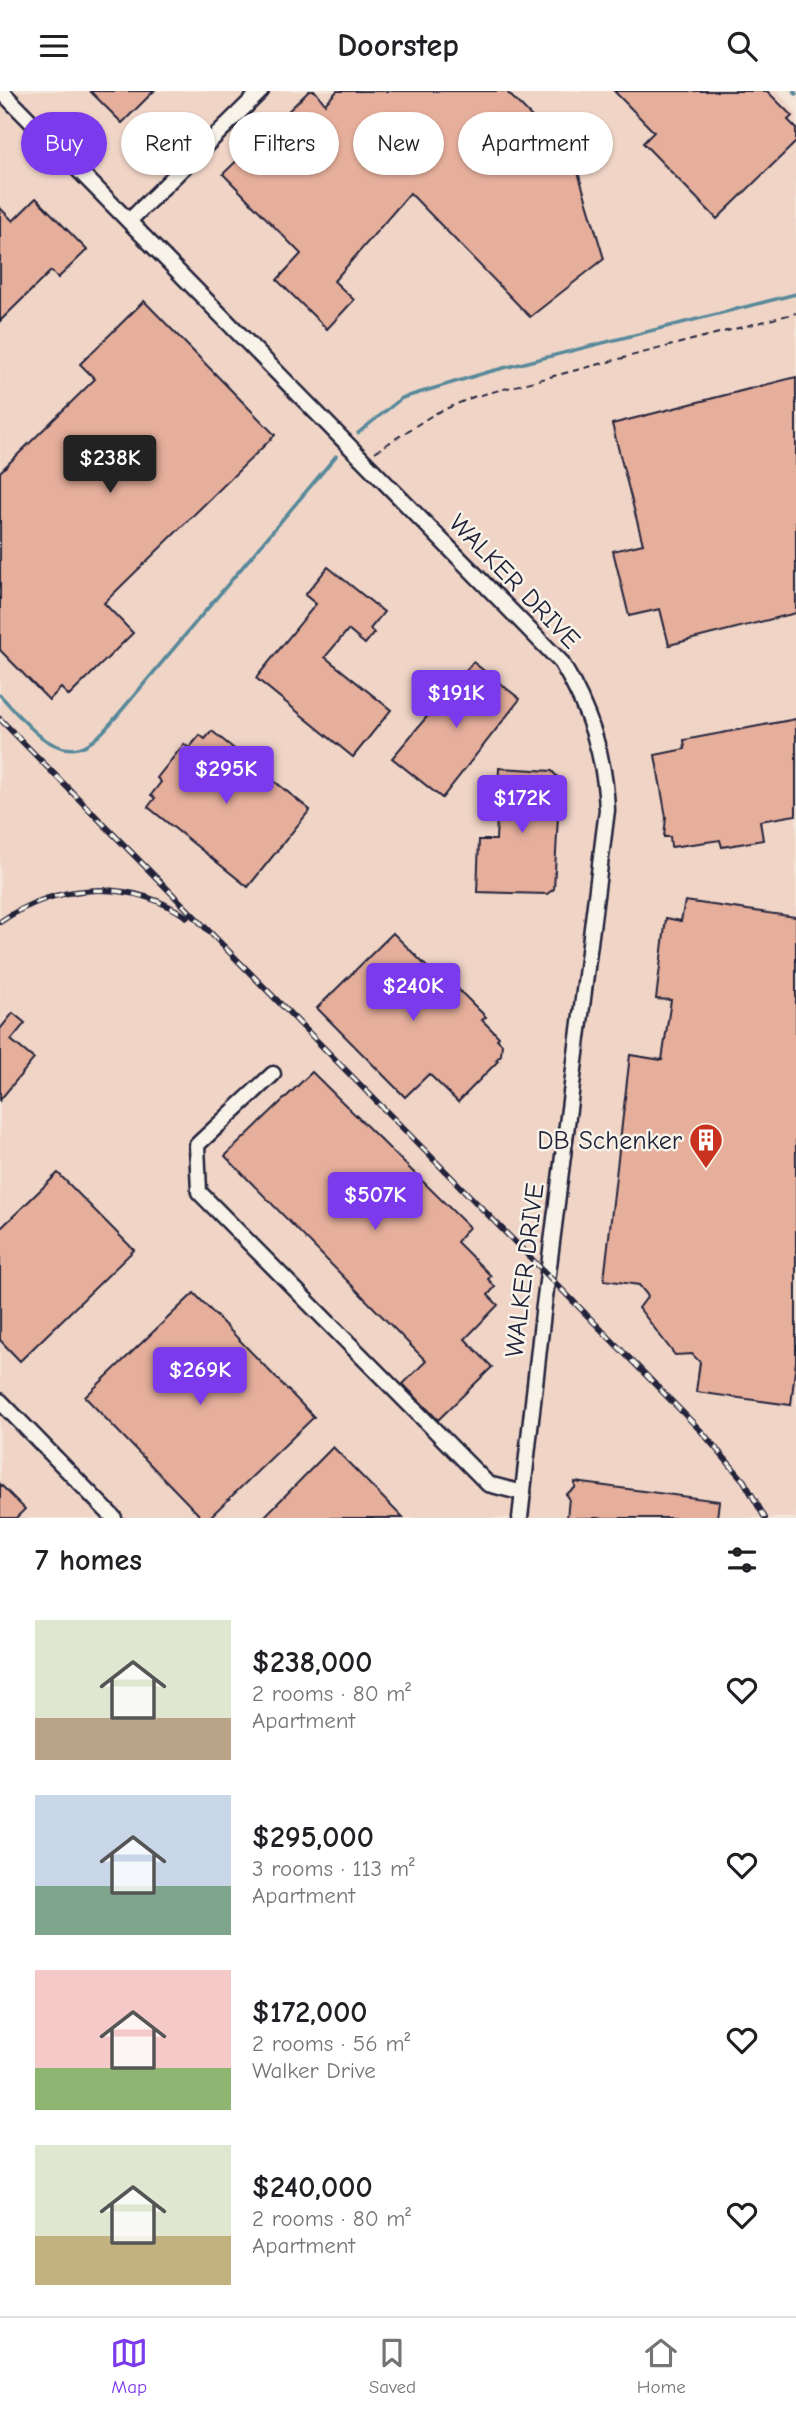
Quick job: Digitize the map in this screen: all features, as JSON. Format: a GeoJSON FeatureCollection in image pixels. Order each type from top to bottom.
{"type":"FeatureCollection","features":[{"type":"Feature","properties":{"kind":"street","name":"WALKER DRIVE"},"geometry":{"type":"LineString","coordinates":[[1,91],[561,663],[589,714],[604,768],[607,810],[520,1518]]}},
{"type":"Feature","properties":{"kind":"street"},"geometry":{"type":"LineString","coordinates":[[130,220],[261,91]]}},
{"type":"Feature","properties":{"kind":"street"},"geometry":{"type":"LineString","coordinates":[[273,1075],[197,1145],[200,1192],[488,1484],[523,1493]]}},
{"type":"Feature","properties":{"kind":"street"},"geometry":{"type":"LineString","coordinates":[[0,1401],[114,1518]]}},
{"type":"Feature","properties":{"kind":"path"},"geometry":{"type":"LineString","coordinates":[[362,460],[434,414],[473,397],[796,313]]}},
{"type":"Feature","properties":{"kind":"shaded area"},"geometry":{"type":"Polygon","coordinates":[[[0,91],[778,91],[796,112],[796,1518],[0,1518],[0,91]]]}},
{"type":"Feature","properties":{"kind":"building"},"geometry":{"type":"Polygon","coordinates":[[[90,91],[154,91],[133,112],[121,112],[121,122],[90,91]]]}},
{"type":"Feature","properties":{"kind":"building"},"geometry":{"type":"Polygon","coordinates":[[[309,91],[315,91],[325,104],[337,91],[506,91],[527,112],[458,112],[458,175],[579,175],[604,259],[530,317],[410,193],[334,281],[354,300],[327,329],[277,280],[301,254],[223,174],[229,168],[229,175],[339,175],[339,112],[287,112],[309,91]]]}},
{"type":"Feature","properties":{"kind":"building"},"geometry":{"type":"Polygon","coordinates":[[[614,91],[767,91],[792,116],[788,120],[796,128],[796,142],[717,219],[643,143],[654,132],[614,91]]]}},
{"type":"Feature","properties":{"kind":"building"},"geometry":{"type":"Polygon","coordinates":[[[36,198],[87,250],[58,278],[51,271],[0,321],[0,208],[13,221],[36,198]]]}},
{"type":"Feature","properties":{"kind":"building"},"geometry":{"type":"Polygon","coordinates":[[[144,301],[275,435],[104,603],[133,633],[69,696],[61,688],[49,700],[0,650],[0,472],[95,379],[80,364],[144,301]]]}},
{"type":"Feature","properties":{"kind":"building"},"geometry":{"type":"Polygon","coordinates":[[[796,377],[796,613],[669,645],[660,609],[629,616],[613,551],[643,544],[612,424],[796,377]]]}},
{"type":"Feature","properties":{"kind":"building"},"geometry":{"type":"Polygon","coordinates":[[[328,567],[384,612],[370,629],[374,633],[365,644],[348,630],[325,657],[391,710],[353,757],[256,678],[316,604],[305,595],[328,567]]]}},
{"type":"Feature","properties":{"kind":"building"},"geometry":{"type":"Polygon","coordinates":[[[473,662],[520,699],[442,798],[392,758],[473,662]]]}},
{"type":"Feature","properties":{"kind":"building"},"geometry":{"type":"Polygon","coordinates":[[[796,719],[796,815],[760,821],[763,840],[722,847],[720,840],[671,847],[670,837],[664,837],[666,817],[655,755],[685,749],[684,740],[796,719]]]}},
{"type":"Feature","properties":{"kind":"building"},"geometry":{"type":"Polygon","coordinates":[[[212,731],[310,810],[248,887],[148,807],[155,798],[151,795],[161,782],[157,778],[184,744],[189,748],[200,735],[205,739],[212,731]]]}},
{"type":"Feature","properties":{"kind":"building"},"geometry":{"type":"Polygon","coordinates":[[[499,768],[552,771],[560,780],[554,889],[547,894],[477,892],[479,840],[496,840],[499,768]]]}},
{"type":"Feature","properties":{"kind":"building","name":"DB Schenker"},"geometry":{"type":"Polygon","coordinates":[[[685,901],[796,917],[796,1361],[791,1405],[696,1392],[700,1362],[692,1354],[675,1355],[639,1308],[648,1296],[639,1285],[604,1280],[630,1055],[662,1060],[671,1000],[656,999],[666,918],[681,921],[685,901]]]}},
{"type":"Feature","properties":{"kind":"building"},"geometry":{"type":"Polygon","coordinates":[[[393,933],[437,977],[442,973],[486,1017],[482,1020],[499,1037],[497,1039],[502,1044],[501,1055],[496,1060],[498,1061],[458,1102],[429,1074],[405,1097],[317,1008],[393,933]]]}},
{"type":"Feature","properties":{"kind":"building"},"geometry":{"type":"Polygon","coordinates":[[[13,1013],[25,1023],[11,1040],[34,1059],[0,1100],[0,1029],[13,1013]]]}},
{"type":"Feature","properties":{"kind":"building"},"geometry":{"type":"Polygon","coordinates":[[[312,1072],[469,1227],[457,1242],[491,1276],[488,1279],[495,1287],[488,1295],[498,1305],[465,1339],[492,1367],[438,1420],[403,1384],[426,1361],[225,1156],[312,1072]]]}},
{"type":"Feature","properties":{"kind":"building"},"geometry":{"type":"Polygon","coordinates":[[[58,1173],[134,1250],[20,1361],[0,1340],[0,1229],[58,1173]]]}},
{"type":"Feature","properties":{"kind":"building"},"geometry":{"type":"Polygon","coordinates":[[[194,1293],[314,1417],[209,1518],[202,1518],[85,1397],[194,1293]]]}},
{"type":"Feature","properties":{"kind":"building"},"geometry":{"type":"Polygon","coordinates":[[[333,1447],[403,1518],[263,1518],[333,1447]]]}},
{"type":"Feature","properties":{"kind":"building"},"geometry":{"type":"Polygon","coordinates":[[[575,1482],[719,1501],[717,1518],[567,1518],[569,1498],[566,1494],[575,1488],[575,1482]]]}},
{"type":"Feature","properties":{"kind":"building"},"geometry":{"type":"Polygon","coordinates":[[[0,1484],[25,1509],[16,1518],[0,1518],[0,1484]]]}},
{"type":"Feature","properties":{"kind":"waterway"},"geometry":{"type":"LineString","coordinates":[[358,433],[402,398],[488,372],[796,294]]}},
{"type":"Feature","properties":{"kind":"waterway"},"geometry":{"type":"LineString","coordinates":[[0,695],[28,725],[51,743],[75,749],[88,744],[116,717],[336,456]]}},
{"type":"Feature","properties":{"kind":"railway"},"geometry":{"type":"LineString","coordinates":[[0,719],[702,1432],[744,1481],[765,1518]]}},
{"type":"Feature","properties":{"kind":"railway"},"geometry":{"type":"LineString","coordinates":[[0,922],[45,899],[93,890],[141,896],[165,904],[187,917]]}},
{"type":"Feature","properties":{"kind":"place","name":"DB Schenker"},"geometry":{"type":"Point","coordinates":[706,1170]}}]}
